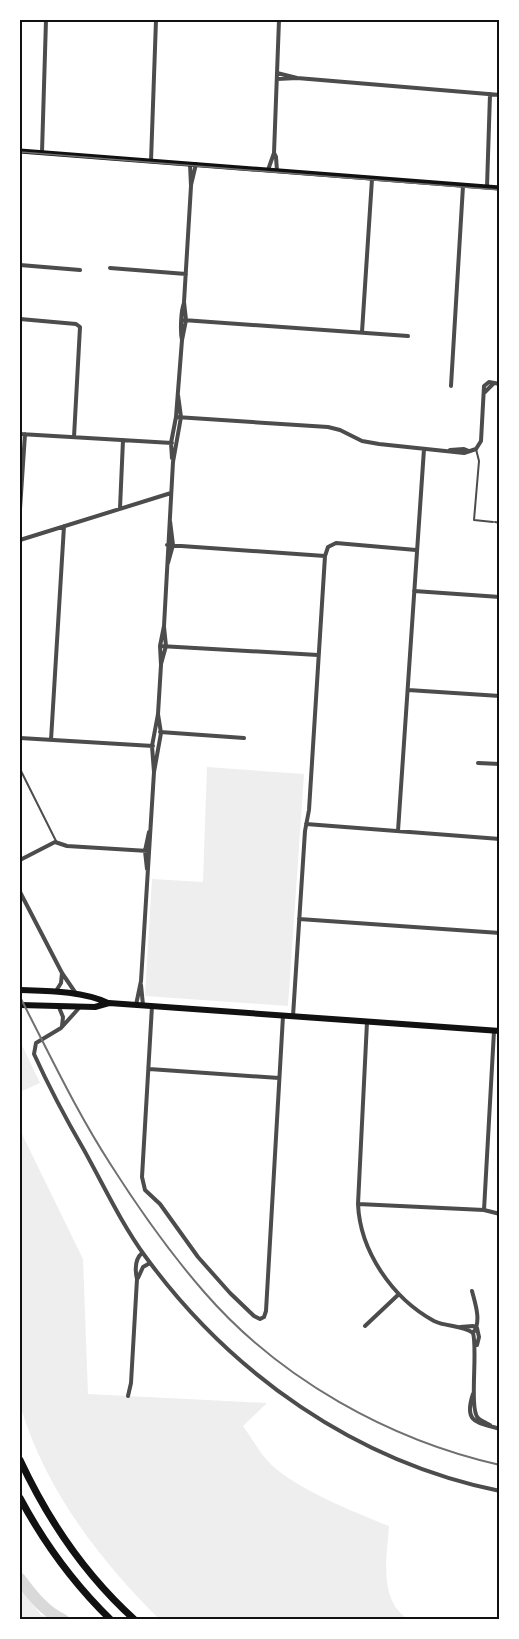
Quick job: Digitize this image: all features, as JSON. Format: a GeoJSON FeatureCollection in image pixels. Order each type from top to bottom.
{"type":"FeatureCollection","features":[{"type":"Feature","properties":{"kind":"highway"},"geometry":{"type":"LineString","coordinates":[[20,1460],[43,1507],[67,1544],[98,1583],[135,1620]]}},
{"type":"Feature","properties":{"kind":"highway"},"geometry":{"type":"LineString","coordinates":[[20,1498],[63,1566],[111,1620]]}},
{"type":"Feature","properties":{"kind":"main road"},"geometry":{"type":"LineString","coordinates":[[20,151],[500,188]]}},
{"type":"Feature","properties":{"kind":"main road"},"geometry":{"type":"LineString","coordinates":[[20,990],[98,998],[109,1003]]}},
{"type":"Feature","properties":{"kind":"main road"},"geometry":{"type":"LineString","coordinates":[[20,1005],[95,1006],[109,1003],[497,1031]]}},
{"type":"Feature","properties":{"kind":"street"},"geometry":{"type":"LineString","coordinates":[[42,152],[46,20]]}},
{"type":"Feature","properties":{"kind":"street"},"geometry":{"type":"LineString","coordinates":[[151,161],[156,20]]}},
{"type":"Feature","properties":{"kind":"street"},"geometry":{"type":"LineString","coordinates":[[277,171],[274,153],[279,20]]}},
{"type":"Feature","properties":{"kind":"street"},"geometry":{"type":"LineString","coordinates":[[277,74],[297,78],[500,95]]}},
{"type":"Feature","properties":{"kind":"street"},"geometry":{"type":"LineString","coordinates":[[277,79],[297,78]]}},
{"type":"Feature","properties":{"kind":"street"},"geometry":{"type":"LineString","coordinates":[[487,187],[490,94]]}},
{"type":"Feature","properties":{"kind":"street"},"geometry":{"type":"LineString","coordinates":[[268,170],[274,153]]}},
{"type":"Feature","properties":{"kind":"street"},"geometry":{"type":"LineString","coordinates":[[140,1005],[148,873],[147,851],[151,827],[170,545],[173,443],[178,417],[182,340],[180,330],[184,320],[181,308],[184,302],[193,164]]}},
{"type":"Feature","properties":{"kind":"street"},"geometry":{"type":"LineString","coordinates":[[362,332],[372,178]]}},
{"type":"Feature","properties":{"kind":"street"},"geometry":{"type":"LineString","coordinates":[[451,386],[463,186]]}},
{"type":"Feature","properties":{"kind":"street"},"geometry":{"type":"LineString","coordinates":[[20,265],[80,270]]}},
{"type":"Feature","properties":{"kind":"street"},"geometry":{"type":"LineString","coordinates":[[110,268],[186,274]]}},
{"type":"Feature","properties":{"kind":"street"},"geometry":{"type":"LineString","coordinates":[[20,319],[76,324],[80,327],[74,437]]}},
{"type":"Feature","properties":{"kind":"street"},"geometry":{"type":"LineString","coordinates":[[184,320],[408,336]]}},
{"type":"Feature","properties":{"kind":"street"},"geometry":{"type":"LineString","coordinates":[[178,417],[328,427],[369,443],[469,451],[476,449],[480,444],[483,430],[481,421],[485,384],[489,382],[500,384]]}},
{"type":"Feature","properties":{"kind":"street"},"geometry":{"type":"LineString","coordinates":[[20,509],[22,434],[173,443]]}},
{"type":"Feature","properties":{"kind":"street"},"geometry":{"type":"LineString","coordinates":[[120,508],[123,440]]}},
{"type":"Feature","properties":{"kind":"street"},"geometry":{"type":"LineString","coordinates":[[398,831],[424,448]]}},
{"type":"Feature","properties":{"kind":"street"},"geometry":{"type":"LineString","coordinates":[[20,540],[171,493]]}},
{"type":"Feature","properties":{"kind":"street"},"geometry":{"type":"LineString","coordinates":[[51,740],[64,526]]}},
{"type":"Feature","properties":{"kind":"street"},"geometry":{"type":"LineString","coordinates":[[293,1016],[327,547],[336,543],[416,550]]}},
{"type":"Feature","properties":{"kind":"street"},"geometry":{"type":"LineString","coordinates":[[170,545],[325,555]]}},
{"type":"Feature","properties":{"kind":"street"},"geometry":{"type":"LineString","coordinates":[[414,591],[500,597]]}},
{"type":"Feature","properties":{"kind":"street"},"geometry":{"type":"LineString","coordinates":[[163,646],[318,655]]}},
{"type":"Feature","properties":{"kind":"street"},"geometry":{"type":"LineString","coordinates":[[408,690],[500,696]]}},
{"type":"Feature","properties":{"kind":"street"},"geometry":{"type":"LineString","coordinates":[[158,732],[244,738]]}},
{"type":"Feature","properties":{"kind":"street"},"geometry":{"type":"LineString","coordinates":[[20,738],[155,746]]}},
{"type":"Feature","properties":{"kind":"street"},"geometry":{"type":"LineString","coordinates":[[478,763],[500,764]]}},
{"type":"Feature","properties":{"kind":"street"},"geometry":{"type":"LineString","coordinates":[[306,824],[500,838]]}},
{"type":"Feature","properties":{"kind":"street"},"geometry":{"type":"LineString","coordinates":[[20,860],[57,843],[67,846],[147,851]]}},
{"type":"Feature","properties":{"kind":"street"},"geometry":{"type":"LineString","coordinates":[[20,892],[62,972],[77,995]]}},
{"type":"Feature","properties":{"kind":"street"},"geometry":{"type":"LineString","coordinates":[[299,919],[500,933]]}},
{"type":"Feature","properties":{"kind":"street"},"geometry":{"type":"LineString","coordinates":[[54,992],[61,983],[62,972]]}},
{"type":"Feature","properties":{"kind":"street"},"geometry":{"type":"LineString","coordinates":[[58,1005],[63,1017],[62,1027]]}},
{"type":"Feature","properties":{"kind":"street"},"geometry":{"type":"LineString","coordinates":[[81,1006],[62,1027],[36,1043],[33,1054],[102,1185],[142,1252],[183,1303],[268,1384],[312,1416],[356,1440],[412,1465],[448,1478],[500,1491]]}},
{"type":"Feature","properties":{"kind":"street"},"geometry":{"type":"LineString","coordinates":[[152,1006],[142,1177],[144,1187],[160,1204],[198,1257],[254,1316],[262,1319],[266,1311],[283,1015]]}},
{"type":"Feature","properties":{"kind":"street"},"geometry":{"type":"LineString","coordinates":[[367,1021],[358,1204],[360,1224],[370,1251],[383,1274],[399,1294],[433,1320],[473,1333]]}},
{"type":"Feature","properties":{"kind":"street"},"geometry":{"type":"LineString","coordinates":[[484,1210],[497,1031]]}},
{"type":"Feature","properties":{"kind":"street"},"geometry":{"type":"LineString","coordinates":[[149,1069],[279,1078]]}},
{"type":"Feature","properties":{"kind":"street"},"geometry":{"type":"LineString","coordinates":[[358,1204],[484,1210],[500,1214]]}},
{"type":"Feature","properties":{"kind":"street"},"geometry":{"type":"LineString","coordinates":[[128,1396],[131,1383],[137,1279],[135,1272],[137,1260],[142,1252]]}},
{"type":"Feature","properties":{"kind":"street"},"geometry":{"type":"LineString","coordinates":[[137,1279],[141,1270],[150,1263]]}},
{"type":"Feature","properties":{"kind":"street"},"geometry":{"type":"LineString","coordinates":[[472,1291],[477,1311],[479,1337],[476,1347],[474,1393],[476,1417],[500,1428]]}},
{"type":"Feature","properties":{"kind":"street"},"geometry":{"type":"LineString","coordinates":[[365,1326],[399,1294]]}},
{"type":"Feature","properties":{"kind":"street"},"geometry":{"type":"LineString","coordinates":[[459,1327],[477,1328]]}},
{"type":"Feature","properties":{"kind":"street"},"geometry":{"type":"LineString","coordinates":[[473,1333],[477,1328]]}},
{"type":"Feature","properties":{"kind":"street"},"geometry":{"type":"LineString","coordinates":[[473,1333],[476,1347]]}},
{"type":"Feature","properties":{"kind":"lane"},"geometry":{"type":"LineString","coordinates":[[476,449],[479,461],[474,520],[496,522]]}},
{"type":"Feature","properties":{"kind":"lane"},"geometry":{"type":"LineString","coordinates":[[20,769],[57,843]]}},
{"type":"Feature","properties":{"kind":"shaded area"},"geometry":{"type":"Polygon","coordinates":[[[207,767],[304,774],[288,1006],[145,996],[152,879],[203,882],[207,767]]]}},
{"type":"Feature","properties":{"kind":"shaded area"},"geometry":{"type":"Polygon","coordinates":[[[20,1041],[40,1083],[20,1092],[20,1041]]]}},
{"type":"Feature","properties":{"kind":"shaded area"},"geometry":{"type":"Polygon","coordinates":[[[20,1130],[83,1259],[88,1394],[267,1403],[243,1426],[267,1460],[277,1470],[307,1489],[389,1526],[386,1564],[388,1589],[398,1611],[408,1619],[159,1619],[95,1547],[59,1494],[31,1436],[20,1405],[20,1130]]]}},
{"type":"Feature","properties":{"kind":"shaded area"},"geometry":{"type":"Polygon","coordinates":[[[20,1588],[41,1615],[56,1619],[20,1619],[20,1588]]]}},
{"type":"Feature","properties":{"kind":"waterway"},"geometry":{"type":"LineString","coordinates":[[20,1579],[44,1607],[63,1620]]}},
{"type":"Feature","properties":{"kind":"tram line"},"geometry":{"type":"LineString","coordinates":[[20,152],[500,190]]}},
{"type":"Feature","properties":{"kind":"railway"},"geometry":{"type":"LineString","coordinates":[[20,997],[98,1145],[179,1262],[235,1324],[267,1353],[302,1379],[339,1402],[418,1440],[500,1465]]}}]}
